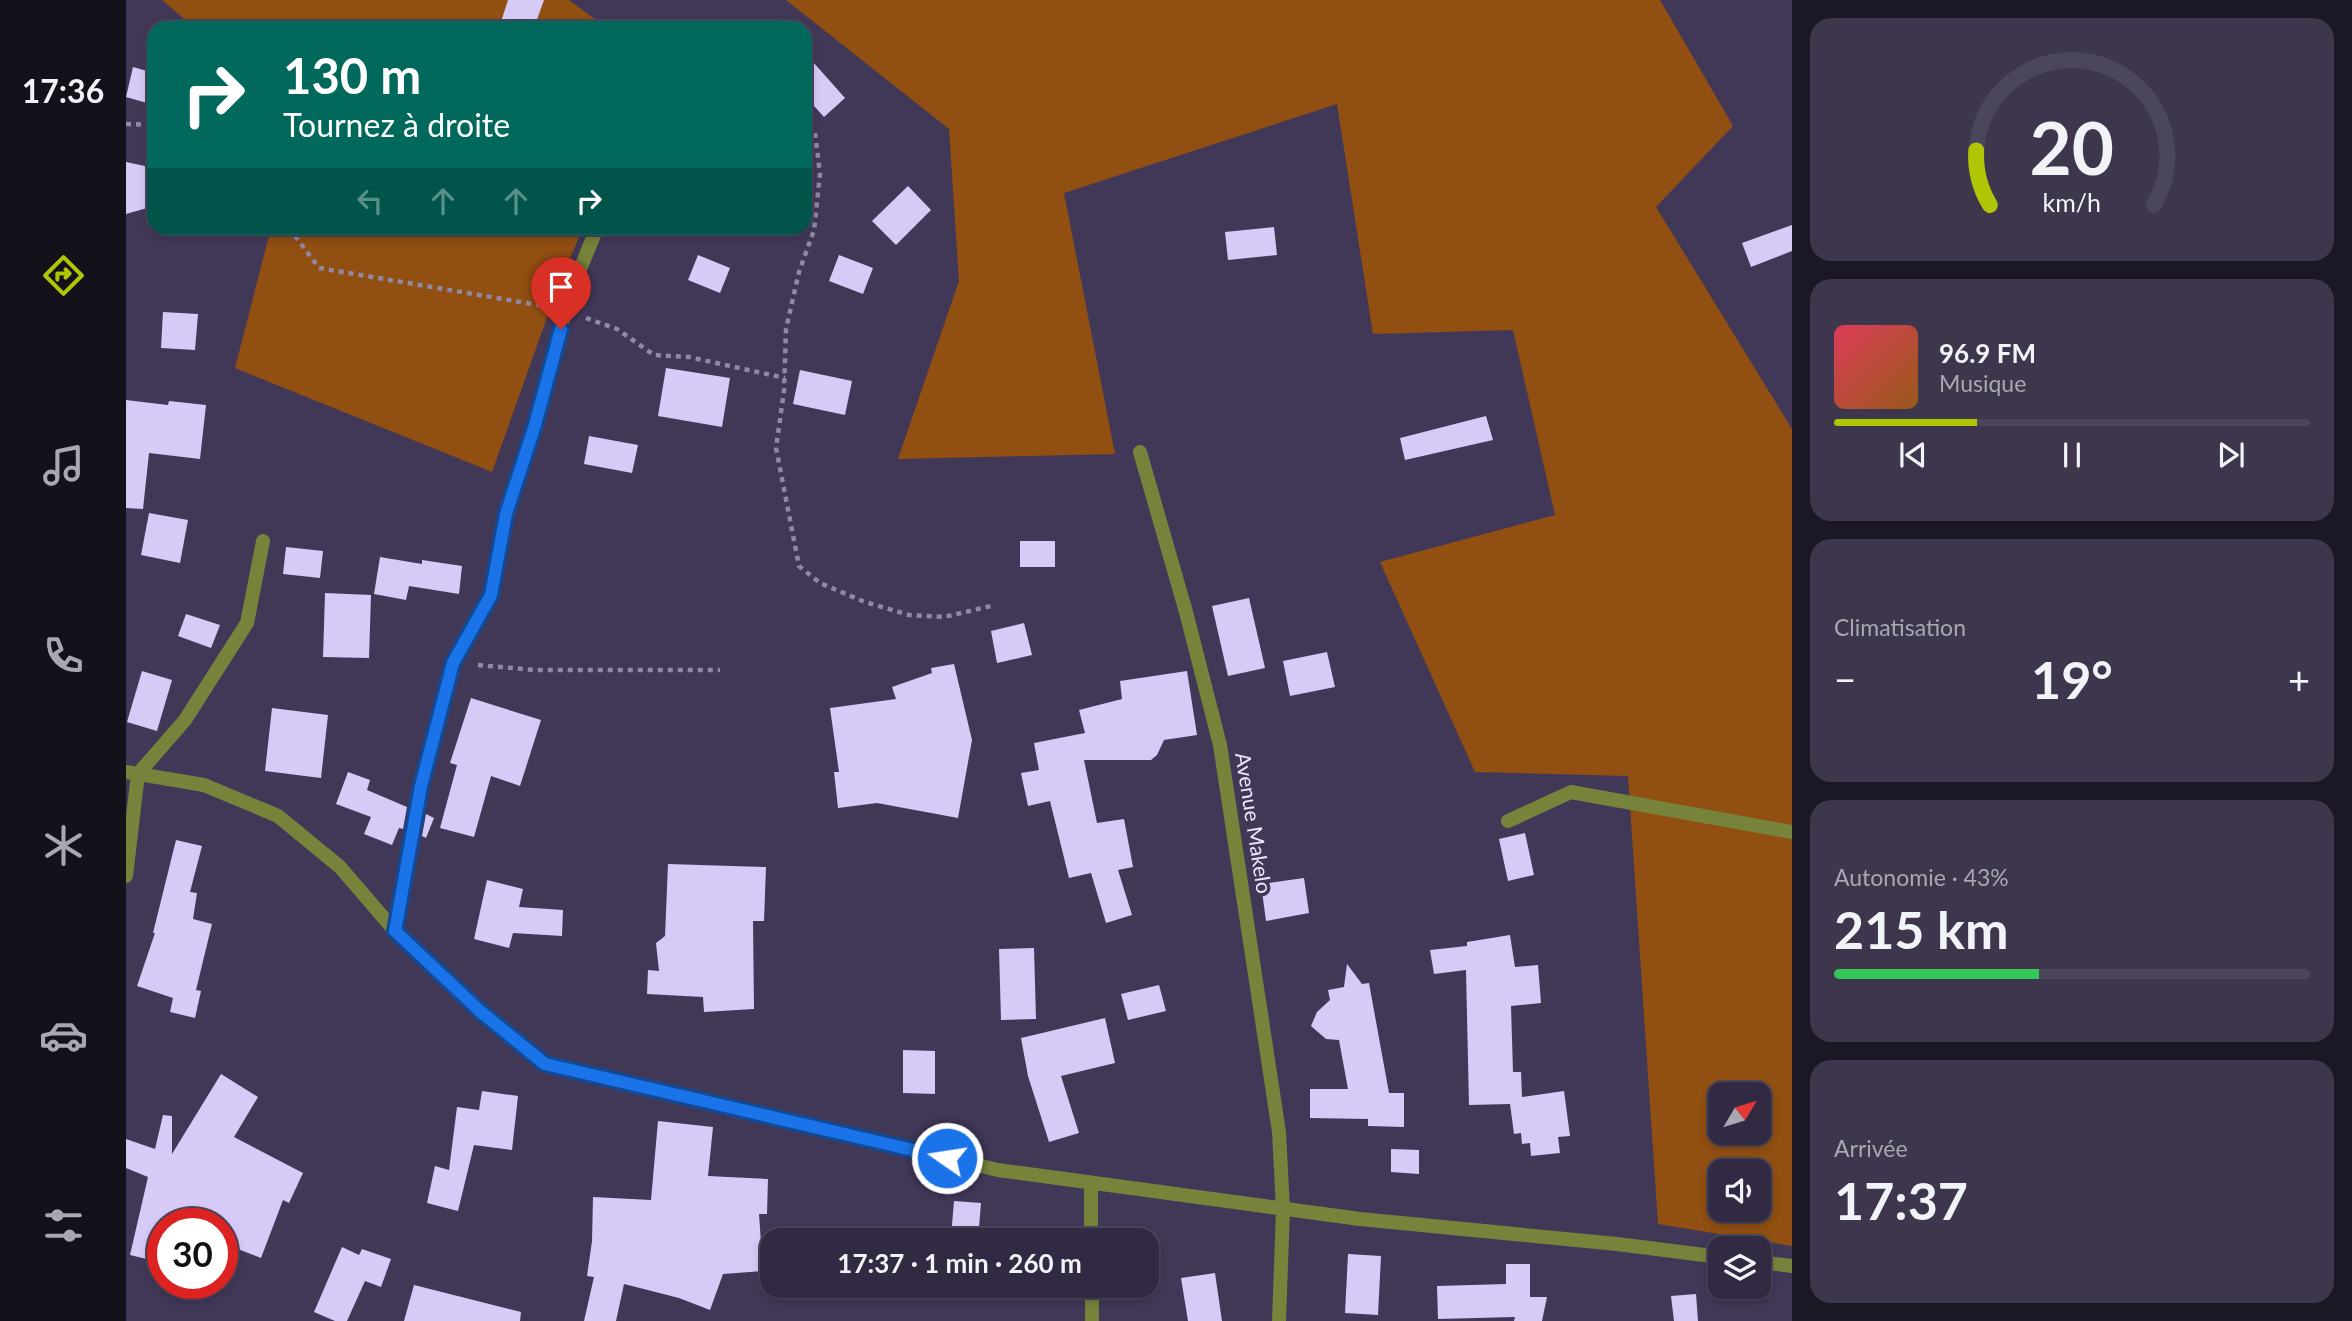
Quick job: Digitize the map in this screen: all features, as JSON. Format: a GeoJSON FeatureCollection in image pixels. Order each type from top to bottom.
{"type":"FeatureCollection","features":[{"type":"Feature","properties":{"kind":"street"},"geometry":{"type":"LineString","coordinates":[[395,931],[421,786],[453,663],[491,595],[506,514],[535,425],[569,296],[594,235]]}},
{"type":"Feature","properties":{"kind":"street","name":"Avenue Makelo"},"geometry":{"type":"LineString","coordinates":[[1140,452],[1186,612],[1220,745],[1279,1132],[1283,1209],[1279,1321]]}},
{"type":"Feature","properties":{"kind":"street"},"geometry":{"type":"LineString","coordinates":[[126,876],[132,773],[185,720],[247,623],[263,541]]}},
{"type":"Feature","properties":{"kind":"street"},"geometry":{"type":"LineString","coordinates":[[132,773],[204,786],[278,816],[340,867],[395,931],[481,1012],[545,1064],[998,1170],[1360,1219],[1708,1255]]}},
{"type":"Feature","properties":{"kind":"street"},"geometry":{"type":"LineString","coordinates":[[1508,821],[1571,792],[1792,832]]}},
{"type":"Feature","properties":{"kind":"street"},"geometry":{"type":"LineString","coordinates":[[1091,1183],[1091,1228]]}},
{"type":"Feature","properties":{"kind":"street"},"geometry":{"type":"LineString","coordinates":[[1771,1263],[1792,1266]]}},
{"type":"Feature","properties":{"kind":"street"},"geometry":{"type":"LineString","coordinates":[[1091,1298],[1091,1321]]}},
{"type":"Feature","properties":{"kind":"path"},"geometry":{"type":"LineString","coordinates":[[126,124],[147,125]]}},
{"type":"Feature","properties":{"kind":"path"},"geometry":{"type":"LineString","coordinates":[[815,133],[820,174],[814,230],[799,272],[786,329],[785,378],[776,448],[799,566],[820,583],[865,602],[909,615],[944,617],[991,606]]}},
{"type":"Feature","properties":{"kind":"path"},"geometry":{"type":"LineString","coordinates":[[294,235],[319,268],[566,310],[617,329],[654,355],[689,357],[785,378]]}},
{"type":"Feature","properties":{"kind":"path"},"geometry":{"type":"LineString","coordinates":[[453,663],[534,670],[720,670]]}},
{"type":"Feature","properties":{"kind":"shaded area"},"geometry":{"type":"Polygon","coordinates":[[[162,0],[569,0],[598,21],[187,21],[162,0]]]}},
{"type":"Feature","properties":{"kind":"shaded area"},"geometry":{"type":"Polygon","coordinates":[[[786,0],[1660,0],[1733,126],[1656,207],[1792,429],[1792,1246],[1771,1243],[1771,1236],[1731,1236],[1658,1224],[1628,776],[1475,772],[1380,562],[1555,515],[1513,330],[1373,334],[1337,104],[1064,193],[1115,454],[898,459],[959,281],[949,129],[786,0]]]}},
{"type":"Feature","properties":{"kind":"shaded area"},"geometry":{"type":"Polygon","coordinates":[[[269,235],[580,235],[560,281],[492,472],[235,368],[269,235]]]}},
{"type":"Feature","properties":{"kind":"building"},"geometry":{"type":"Polygon","coordinates":[[[508,0],[544,0],[536,21],[501,21],[508,0]]]}},
{"type":"Feature","properties":{"kind":"building"},"geometry":{"type":"Polygon","coordinates":[[[812,61],[845,98],[824,117],[812,104],[812,61]]]}},
{"type":"Feature","properties":{"kind":"building"},"geometry":{"type":"Polygon","coordinates":[[[133,67],[147,71],[147,103],[126,97],[133,67]]]}},
{"type":"Feature","properties":{"kind":"building"},"geometry":{"type":"Polygon","coordinates":[[[126,162],[147,166],[147,208],[126,214],[126,162]]]}},
{"type":"Feature","properties":{"kind":"building"},"geometry":{"type":"Polygon","coordinates":[[[908,186],[931,210],[896,245],[872,221],[908,186]]]}},
{"type":"Feature","properties":{"kind":"building"},"geometry":{"type":"Polygon","coordinates":[[[1792,225],[1792,251],[1751,267],[1742,243],[1792,225]]]}},
{"type":"Feature","properties":{"kind":"building"},"geometry":{"type":"Polygon","coordinates":[[[1274,227],[1277,255],[1228,260],[1225,232],[1274,227]]]}},
{"type":"Feature","properties":{"kind":"building"},"geometry":{"type":"Polygon","coordinates":[[[698,255],[730,268],[720,293],[688,280],[698,255]]]}},
{"type":"Feature","properties":{"kind":"building"},"geometry":{"type":"Polygon","coordinates":[[[839,255],[873,268],[863,294],[829,281],[839,255]]]}},
{"type":"Feature","properties":{"kind":"building"},"geometry":{"type":"Polygon","coordinates":[[[163,312],[198,314],[195,350],[161,348],[163,312]]]}},
{"type":"Feature","properties":{"kind":"building"},"geometry":{"type":"Polygon","coordinates":[[[666,368],[730,378],[722,427],[658,416],[666,368]]]}},
{"type":"Feature","properties":{"kind":"building"},"geometry":{"type":"Polygon","coordinates":[[[800,370],[852,381],[845,415],[793,404],[800,370]]]}},
{"type":"Feature","properties":{"kind":"building"},"geometry":{"type":"Polygon","coordinates":[[[126,400],[168,405],[169,401],[206,405],[200,459],[149,453],[143,509],[126,508],[126,400]]]}},
{"type":"Feature","properties":{"kind":"building"},"geometry":{"type":"Polygon","coordinates":[[[1486,416],[1493,440],[1405,460],[1400,438],[1486,416]]]}},
{"type":"Feature","properties":{"kind":"building"},"geometry":{"type":"Polygon","coordinates":[[[589,436],[638,445],[632,473],[584,464],[589,436]]]}},
{"type":"Feature","properties":{"kind":"building"},"geometry":{"type":"Polygon","coordinates":[[[149,513],[188,520],[180,563],[141,555],[149,513]]]}},
{"type":"Feature","properties":{"kind":"building"},"geometry":{"type":"Polygon","coordinates":[[[1020,541],[1055,541],[1055,567],[1020,567],[1020,541]]]}},
{"type":"Feature","properties":{"kind":"building"},"geometry":{"type":"Polygon","coordinates":[[[286,547],[323,551],[320,578],[283,574],[286,547]]]}},
{"type":"Feature","properties":{"kind":"building"},"geometry":{"type":"Polygon","coordinates":[[[380,557],[422,564],[422,560],[462,566],[459,594],[409,586],[406,600],[374,594],[380,557]]]}},
{"type":"Feature","properties":{"kind":"building"},"geometry":{"type":"Polygon","coordinates":[[[325,593],[371,595],[369,658],[323,657],[325,593]]]}},
{"type":"Feature","properties":{"kind":"building"},"geometry":{"type":"Polygon","coordinates":[[[1249,598],[1265,668],[1228,676],[1212,606],[1249,598]]]}},
{"type":"Feature","properties":{"kind":"building"},"geometry":{"type":"Polygon","coordinates":[[[186,614],[220,625],[211,648],[178,636],[186,614]]]}},
{"type":"Feature","properties":{"kind":"building"},"geometry":{"type":"Polygon","coordinates":[[[1024,623],[1032,655],[997,663],[991,631],[1024,623]]]}},
{"type":"Feature","properties":{"kind":"building"},"geometry":{"type":"Polygon","coordinates":[[[1327,652],[1335,687],[1290,696],[1283,661],[1327,652]]]}},
{"type":"Feature","properties":{"kind":"building"},"geometry":{"type":"Polygon","coordinates":[[[954,664],[972,740],[958,818],[877,803],[838,808],[834,772],[839,772],[830,708],[896,699],[892,687],[932,673],[931,668],[954,664]]]}},
{"type":"Feature","properties":{"kind":"building"},"geometry":{"type":"Polygon","coordinates":[[[142,671],[172,680],[157,731],[127,722],[142,671]]]}},
{"type":"Feature","properties":{"kind":"building"},"geometry":{"type":"Polygon","coordinates":[[[1187,671],[1197,735],[1164,740],[1157,755],[1151,760],[1084,760],[1097,823],[1124,819],[1133,867],[1118,870],[1132,915],[1106,923],[1091,873],[1069,878],[1050,801],[1028,806],[1021,773],[1039,770],[1034,743],[1085,733],[1079,710],[1122,699],[1120,681],[1187,671]]]}},
{"type":"Feature","properties":{"kind":"building"},"geometry":{"type":"Polygon","coordinates":[[[471,698],[541,720],[520,786],[491,776],[474,837],[440,828],[457,765],[450,763],[471,698]]]}},
{"type":"Feature","properties":{"kind":"building"},"geometry":{"type":"Polygon","coordinates":[[[272,708],[328,715],[321,778],[265,771],[272,708]]]}},
{"type":"Feature","properties":{"kind":"building"},"geometry":{"type":"Polygon","coordinates":[[[348,772],[370,780],[367,790],[407,807],[403,829],[399,828],[392,845],[364,834],[371,817],[336,804],[348,772]]]}},
{"type":"Feature","properties":{"kind":"building"},"geometry":{"type":"Polygon","coordinates":[[[426,814],[434,818],[426,838],[422,836],[426,814]]]}},
{"type":"Feature","properties":{"kind":"building"},"geometry":{"type":"Polygon","coordinates":[[[1525,833],[1534,875],[1508,881],[1499,839],[1525,833]]]}},
{"type":"Feature","properties":{"kind":"building"},"geometry":{"type":"Polygon","coordinates":[[[176,840],[202,846],[190,892],[197,893],[193,919],[212,924],[196,990],[201,991],[195,1018],[170,1012],[173,998],[137,986],[155,933],[176,840]]]}},
{"type":"Feature","properties":{"kind":"building"},"geometry":{"type":"Polygon","coordinates":[[[668,864],[766,867],[764,921],[753,921],[754,1009],[704,1012],[703,997],[647,994],[648,970],[659,971],[656,943],[665,936],[668,864]]]}},
{"type":"Feature","properties":{"kind":"building"},"geometry":{"type":"Polygon","coordinates":[[[1304,878],[1309,913],[1266,921],[1261,884],[1304,878]]]}},
{"type":"Feature","properties":{"kind":"building"},"geometry":{"type":"Polygon","coordinates":[[[487,880],[523,889],[519,907],[563,910],[562,936],[513,933],[509,948],[474,939],[487,880]]]}},
{"type":"Feature","properties":{"kind":"building"},"geometry":{"type":"Polygon","coordinates":[[[1510,935],[1515,967],[1538,965],[1541,1003],[1511,1006],[1513,1072],[1521,1072],[1522,1097],[1564,1091],[1570,1136],[1558,1137],[1560,1153],[1531,1156],[1530,1143],[1522,1144],[1521,1133],[1514,1134],[1510,1104],[1469,1105],[1466,970],[1434,974],[1430,950],[1467,946],[1467,942],[1510,935]]]}},
{"type":"Feature","properties":{"kind":"building"},"geometry":{"type":"Polygon","coordinates":[[[1034,948],[1036,1019],[1001,1020],[999,949],[1034,948]]]}},
{"type":"Feature","properties":{"kind":"building"},"geometry":{"type":"Polygon","coordinates":[[[1347,964],[1362,984],[1369,983],[1389,1093],[1404,1093],[1404,1127],[1368,1126],[1368,1119],[1310,1118],[1310,1089],[1348,1089],[1339,1040],[1326,1039],[1311,1026],[1317,1012],[1330,1000],[1328,990],[1344,987],[1347,964]]]}},
{"type":"Feature","properties":{"kind":"building"},"geometry":{"type":"Polygon","coordinates":[[[1159,985],[1166,1011],[1128,1020],[1121,994],[1159,985]]]}},
{"type":"Feature","properties":{"kind":"building"},"geometry":{"type":"Polygon","coordinates":[[[1105,1018],[1115,1063],[1061,1076],[1079,1133],[1049,1142],[1028,1076],[1021,1038],[1105,1018]]]}},
{"type":"Feature","properties":{"kind":"building"},"geometry":{"type":"Polygon","coordinates":[[[903,1050],[935,1051],[935,1094],[903,1093],[903,1050]]]}},
{"type":"Feature","properties":{"kind":"building"},"geometry":{"type":"Polygon","coordinates":[[[221,1074],[258,1097],[234,1137],[303,1173],[289,1203],[283,1200],[261,1258],[238,1249],[238,1208],[147,1208],[147,1259],[130,1255],[148,1177],[126,1168],[126,1139],[155,1149],[163,1115],[172,1116],[172,1154],[221,1074]]]}},
{"type":"Feature","properties":{"kind":"building"},"geometry":{"type":"Polygon","coordinates":[[[482,1091],[518,1096],[512,1150],[474,1145],[458,1211],[427,1203],[435,1166],[449,1170],[457,1107],[479,1110],[482,1091]]]}},
{"type":"Feature","properties":{"kind":"building"},"geometry":{"type":"Polygon","coordinates":[[[658,1121],[713,1127],[708,1176],[768,1179],[767,1214],[759,1214],[760,1271],[723,1274],[710,1310],[679,1298],[624,1284],[616,1321],[584,1321],[594,1277],[587,1276],[592,1241],[593,1197],[651,1200],[658,1121]]]}},
{"type":"Feature","properties":{"kind":"building"},"geometry":{"type":"Polygon","coordinates":[[[1391,1149],[1419,1150],[1419,1174],[1391,1172],[1391,1149]]]}},
{"type":"Feature","properties":{"kind":"building"},"geometry":{"type":"Polygon","coordinates":[[[954,1201],[981,1203],[979,1228],[952,1228],[954,1201]]]}},
{"type":"Feature","properties":{"kind":"building"},"geometry":{"type":"Polygon","coordinates":[[[342,1247],[359,1255],[362,1249],[391,1259],[381,1287],[365,1281],[347,1321],[335,1321],[314,1312],[342,1247]]]}},
{"type":"Feature","properties":{"kind":"building"},"geometry":{"type":"Polygon","coordinates":[[[1348,1254],[1381,1256],[1378,1315],[1345,1313],[1348,1254]]]}},
{"type":"Feature","properties":{"kind":"building"},"geometry":{"type":"Polygon","coordinates":[[[1506,1264],[1530,1264],[1530,1297],[1547,1297],[1542,1321],[1514,1321],[1515,1317],[1438,1319],[1437,1286],[1506,1284],[1506,1264]]]}},
{"type":"Feature","properties":{"kind":"building"},"geometry":{"type":"Polygon","coordinates":[[[1215,1273],[1222,1321],[1188,1321],[1181,1278],[1215,1273]]]}},
{"type":"Feature","properties":{"kind":"building"},"geometry":{"type":"Polygon","coordinates":[[[414,1285],[521,1312],[520,1321],[404,1321],[414,1285]]]}},
{"type":"Feature","properties":{"kind":"building"},"geometry":{"type":"Polygon","coordinates":[[[1696,1294],[1698,1321],[1674,1321],[1671,1296],[1696,1294]]]}},
{"type":"Feature","properties":{"kind":"route"},"geometry":{"type":"LineString","coordinates":[[561,329],[535,425],[506,514],[491,595],[453,663],[421,786],[395,931],[481,1012],[545,1064],[947,1158]]}}]}
